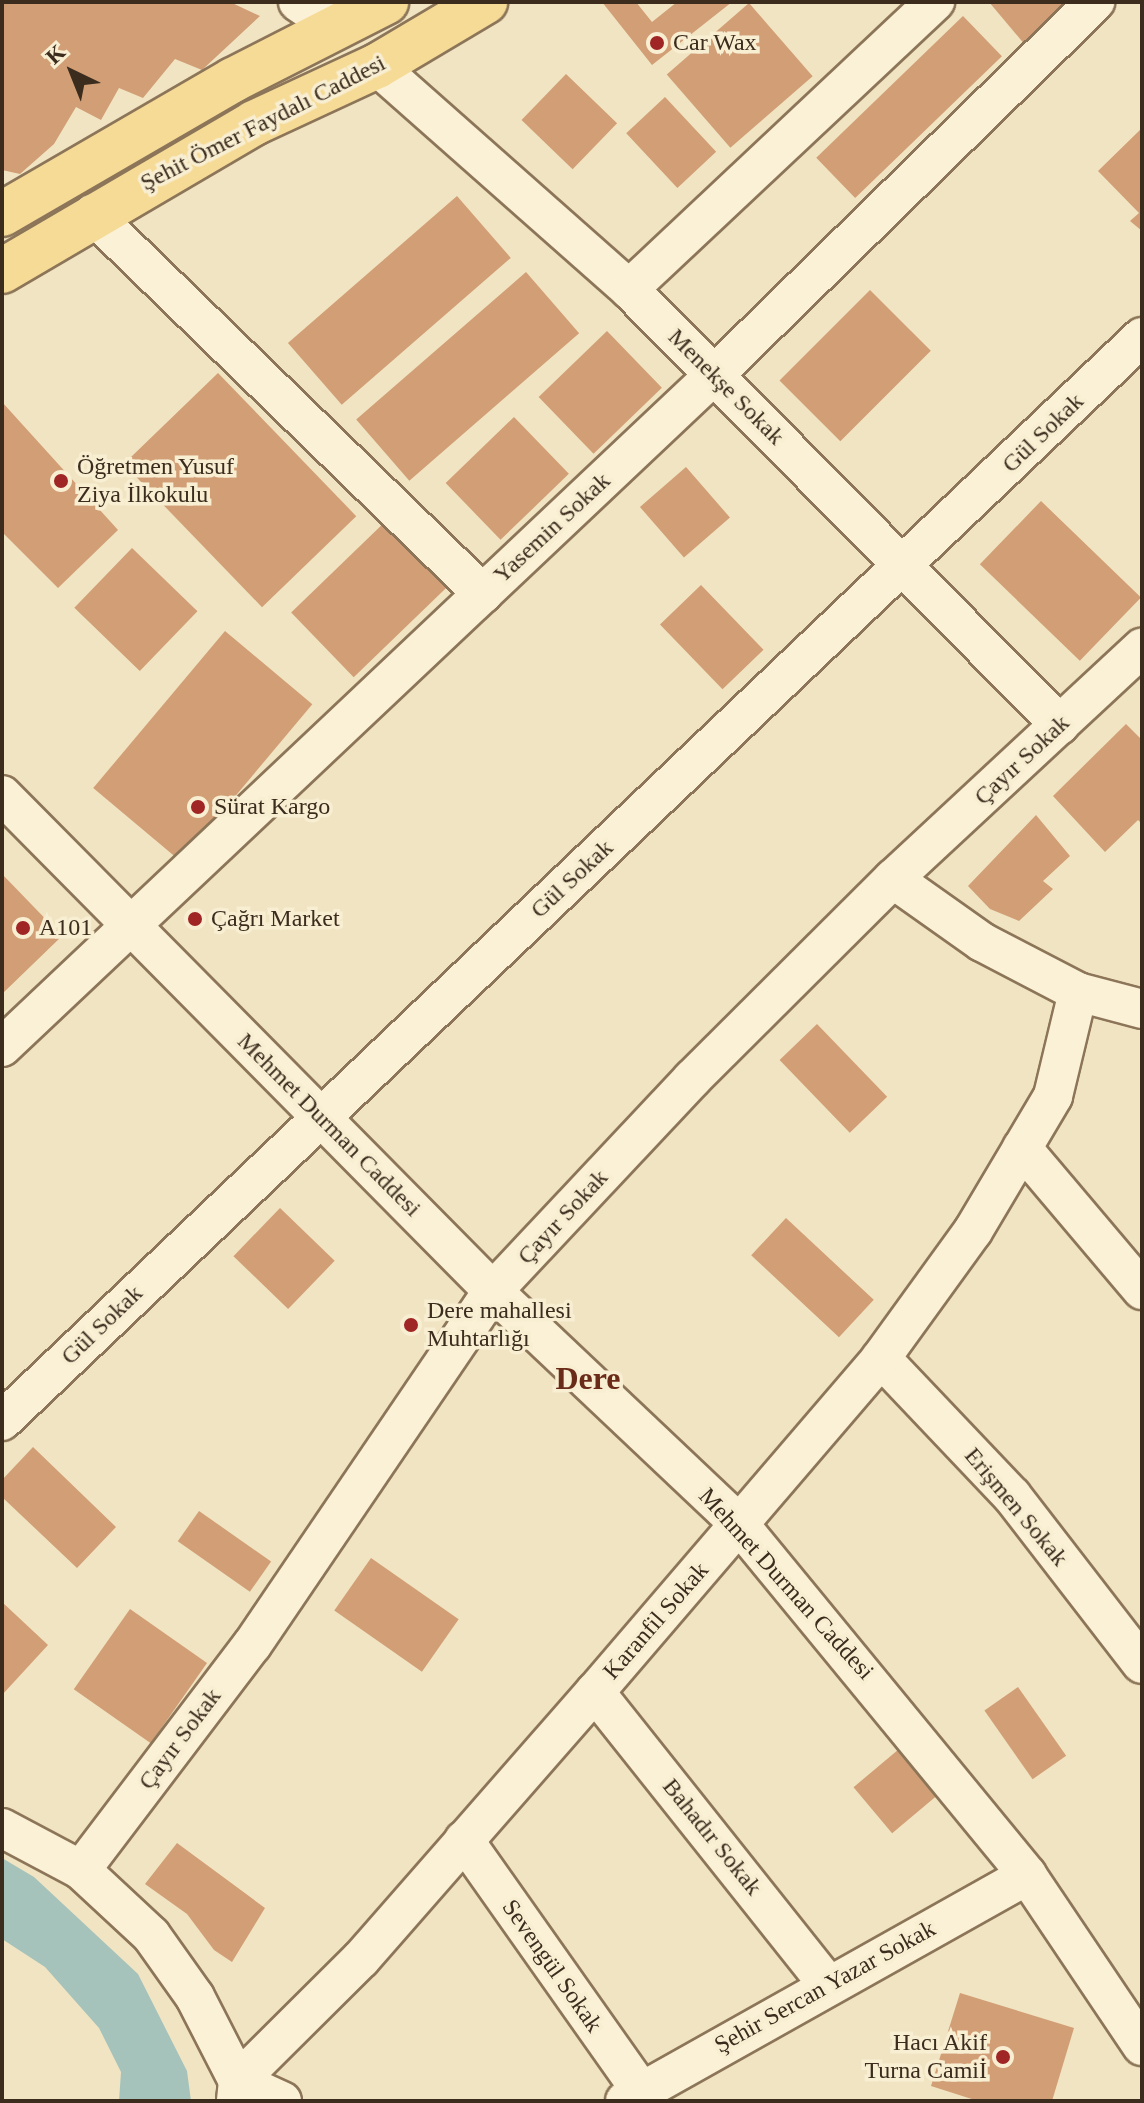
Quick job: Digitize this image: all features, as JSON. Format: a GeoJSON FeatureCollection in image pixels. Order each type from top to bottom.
{"type":"FeatureCollection","features":[{"type":"Feature","properties":{"kind":"main road","name":"Şehit Ömer Faydalı Caddesi"},"geometry":{"type":"LineString","coordinates":[[2,214],[233,80],[386,2]]}},
{"type":"Feature","properties":{"kind":"main road","name":"Şehit Ömer Faydalı Caddesi"},"geometry":{"type":"LineString","coordinates":[[2,271],[92,214],[254,123],[377,66],[485,2]]}},
{"type":"Feature","properties":{"kind":"street"},"geometry":{"type":"LineString","coordinates":[[299,2],[338,29]]}},
{"type":"Feature","properties":{"kind":"street"},"geometry":{"type":"LineString","coordinates":[[629,289],[935,2]]}},
{"type":"Feature","properties":{"kind":"street","name":"Yasemin Sokak"},"geometry":{"type":"LineString","coordinates":[[2,1047],[713,376],[1095,2]]}},
{"type":"Feature","properties":{"kind":"street","name":"Menekşe Sokak"},"geometry":{"type":"LineString","coordinates":[[377,66],[629,289],[1060,725]]}},
{"type":"Feature","properties":{"kind":"street"},"geometry":{"type":"LineString","coordinates":[[92,214],[483,594]]}},
{"type":"Feature","properties":{"kind":"street","name":"Gül Sokak"},"geometry":{"type":"LineString","coordinates":[[2,1421],[319,1115],[905,566],[1142,337]]}},
{"type":"Feature","properties":{"kind":"street","name":"Çayır Sokak"},"geometry":{"type":"LineString","coordinates":[[81,1870],[252,1645],[493,1291],[692,1079],[893,879],[1142,648]]}},
{"type":"Feature","properties":{"kind":"street","name":"Mehmet Durman Caddesi"},"geometry":{"type":"LineString","coordinates":[[2,795],[493,1291],[739,1524],[1027,1875],[1142,2046]]}},
{"type":"Feature","properties":{"kind":"street"},"geometry":{"type":"LineString","coordinates":[[893,879],[982,942],[1078,992],[1142,1009]]}},
{"type":"Feature","properties":{"kind":"street","name":"Karanfil Sokak"},"geometry":{"type":"LineString","coordinates":[[237,2091],[361,1959],[881,1358],[973,1231],[1053,1096],[1078,992]]}},
{"type":"Feature","properties":{"kind":"street"},"geometry":{"type":"LineString","coordinates":[[1022,1148],[1142,1290]]}},
{"type":"Feature","properties":{"kind":"street","name":"Erişmen Sokak"},"geometry":{"type":"LineString","coordinates":[[881,1358],[1012,1496],[1142,1664]]}},
{"type":"Feature","properties":{"kind":"street","name":"Bahadır Sokak"},"geometry":{"type":"LineString","coordinates":[[595,1692],[827,1984]]}},
{"type":"Feature","properties":{"kind":"street"},"geometry":{"type":"LineString","coordinates":[[2,1828],[81,1870],[151,1935],[195,1997],[237,2091],[282,2101]]}},
{"type":"Feature","properties":{"kind":"street","name":"Sevengül Sokak"},"geometry":{"type":"LineString","coordinates":[[464,1840],[633,2096]]}},
{"type":"Feature","properties":{"kind":"street","name":"Şehir Sercan Yazar Sokak"},"geometry":{"type":"LineString","coordinates":[[633,2096],[827,1984],[1027,1875]]}},
{"type":"Feature","properties":{"kind":"water"},"geometry":{"type":"Polygon","coordinates":[[[2,1858],[34,1877],[138,1974],[187,2071],[191,2101],[119,2101],[121,2072],[99,2028],[45,1967],[2,1939],[2,1858]]]}},
{"type":"Feature","properties":{"kind":"building"},"geometry":{"type":"Polygon","coordinates":[[[2,2],[230,2],[260,16],[202,70],[175,59],[143,98],[119,88],[101,120],[76,107],[54,144],[20,174],[2,170],[2,2]]]}},
{"type":"Feature","properties":{"kind":"building","name":"Car Wax"},"geometry":{"type":"Polygon","coordinates":[[[602,2],[636,2],[652,22],[677,2],[732,2],[652,65],[602,2]]]}},
{"type":"Feature","properties":{"kind":"building"},"geometry":{"type":"Polygon","coordinates":[[[989,2],[1071,2],[1026,46],[989,2]]]}},
{"type":"Feature","properties":{"kind":"building"},"geometry":{"type":"Polygon","coordinates":[[[749,3],[813,76],[730,148],[667,75],[749,3]]]}},
{"type":"Feature","properties":{"kind":"building"},"geometry":{"type":"Polygon","coordinates":[[[963,16],[1002,56],[855,198],[816,158],[963,16]]]}},
{"type":"Feature","properties":{"kind":"building"},"geometry":{"type":"Polygon","coordinates":[[[566,74],[617,123],[573,169],[522,120],[566,74]]]}},
{"type":"Feature","properties":{"kind":"building"},"geometry":{"type":"Polygon","coordinates":[[[665,97],[716,152],[677,188],[626,133],[665,97]]]}},
{"type":"Feature","properties":{"kind":"building"},"geometry":{"type":"Polygon","coordinates":[[[1142,128],[1142,231],[1130,221],[1139,213],[1098,171],[1142,128]]]}},
{"type":"Feature","properties":{"kind":"building"},"geometry":{"type":"Polygon","coordinates":[[[457,196],[511,258],[342,405],[288,343],[457,196]]]}},
{"type":"Feature","properties":{"kind":"building"},"geometry":{"type":"Polygon","coordinates":[[[526,272],[579,333],[409,481],[356,420],[526,272]]]}},
{"type":"Feature","properties":{"kind":"building"},"geometry":{"type":"Polygon","coordinates":[[[870,290],[931,351],[840,441],[779,381],[870,290]]]}},
{"type":"Feature","properties":{"kind":"building"},"geometry":{"type":"Polygon","coordinates":[[[607,331],[662,388],[594,454],[539,397],[607,331]]]}},
{"type":"Feature","properties":{"kind":"building"},"geometry":{"type":"Polygon","coordinates":[[[218,373],[356,516],[262,607],[124,464],[218,373]]]}},
{"type":"Feature","properties":{"kind":"building"},"geometry":{"type":"Polygon","coordinates":[[[2,402],[118,530],[58,588],[2,532],[2,402]]]}},
{"type":"Feature","properties":{"kind":"building"},"geometry":{"type":"Polygon","coordinates":[[[514,417],[569,474],[501,540],[446,483],[514,417]]]}},
{"type":"Feature","properties":{"kind":"building"},"geometry":{"type":"Polygon","coordinates":[[[686,467],[730,518],[684,558],[640,507],[686,467]]]}},
{"type":"Feature","properties":{"kind":"building"},"geometry":{"type":"Polygon","coordinates":[[[1041,501],[1141,598],[1080,661],[980,564],[1041,501]]]}},
{"type":"Feature","properties":{"kind":"building"},"geometry":{"type":"Polygon","coordinates":[[[389,518],[452,583],[354,677],[291,612],[389,518]]]}},
{"type":"Feature","properties":{"kind":"building"},"geometry":{"type":"Polygon","coordinates":[[[132,548],[197,611],[140,671],[74,608],[132,548]]]}},
{"type":"Feature","properties":{"kind":"building"},"geometry":{"type":"Polygon","coordinates":[[[701,585],[764,650],[723,689],[660,625],[701,585]]]}},
{"type":"Feature","properties":{"kind":"building"},"geometry":{"type":"Polygon","coordinates":[[[225,631],[312,704],[181,861],[93,788],[225,631]]]}},
{"type":"Feature","properties":{"kind":"building"},"geometry":{"type":"Polygon","coordinates":[[[1126,724],[1142,740],[1142,824],[1138,820],[1105,852],[1053,796],[1126,724]]]}},
{"type":"Feature","properties":{"kind":"building"},"geometry":{"type":"Polygon","coordinates":[[[1036,815],[1070,856],[1043,881],[1053,889],[1019,921],[990,909],[968,886],[1036,815]]]}},
{"type":"Feature","properties":{"kind":"building"},"geometry":{"type":"Polygon","coordinates":[[[2,874],[62,936],[2,994],[2,874]]]}},
{"type":"Feature","properties":{"kind":"building"},"geometry":{"type":"Polygon","coordinates":[[[817,1024],[887,1097],[850,1133],[780,1060],[817,1024]]]}},
{"type":"Feature","properties":{"kind":"building"},"geometry":{"type":"Polygon","coordinates":[[[280,1208],[335,1261],[288,1309],[233,1256],[280,1208]]]}},
{"type":"Feature","properties":{"kind":"building"},"geometry":{"type":"Polygon","coordinates":[[[786,1218],[874,1300],[839,1337],[751,1255],[786,1218]]]}},
{"type":"Feature","properties":{"kind":"building"},"geometry":{"type":"Polygon","coordinates":[[[33,1447],[116,1527],[77,1568],[2,1497],[2,1480],[33,1447]]]}},
{"type":"Feature","properties":{"kind":"building"},"geometry":{"type":"Polygon","coordinates":[[[199,1511],[271,1561],[250,1592],[178,1541],[199,1511]]]}},
{"type":"Feature","properties":{"kind":"building"},"geometry":{"type":"Polygon","coordinates":[[[371,1558],[459,1619],[422,1672],[334,1610],[371,1558]]]}},
{"type":"Feature","properties":{"kind":"building"},"geometry":{"type":"Polygon","coordinates":[[[2,1602],[48,1645],[2,1695],[2,1602]]]}},
{"type":"Feature","properties":{"kind":"building"},"geometry":{"type":"Polygon","coordinates":[[[130,1609],[207,1663],[151,1743],[74,1689],[130,1609]]]}},
{"type":"Feature","properties":{"kind":"building"},"geometry":{"type":"Polygon","coordinates":[[[1018,1687],[1066,1756],[1033,1779],[984,1711],[1018,1687]]]}},
{"type":"Feature","properties":{"kind":"building"},"geometry":{"type":"Polygon","coordinates":[[[911,1739],[950,1785],[892,1833],[854,1787],[911,1739]]]}},
{"type":"Feature","properties":{"kind":"building"},"geometry":{"type":"Polygon","coordinates":[[[177,1843],[265,1908],[232,1962],[214,1950],[187,1914],[145,1884],[177,1843]]]}},
{"type":"Feature","properties":{"kind":"building","name":"Hacı Akif Turna Camiİ"},"geometry":{"type":"Polygon","coordinates":[[[960,1993],[1074,2028],[1052,2101],[978,2101],[931,2086],[960,1993]]]}},
{"type":"Feature","properties":{"kind":"place","name":"Car Wax"},"geometry":{"type":"Point","coordinates":[657,43]}},
{"type":"Feature","properties":{"kind":"place","name":"Öğretmen Yusuf Ziya İlkokulu"},"geometry":{"type":"Point","coordinates":[61,481]}},
{"type":"Feature","properties":{"kind":"place","name":"Sürat Kargo"},"geometry":{"type":"Point","coordinates":[198,807]}},
{"type":"Feature","properties":{"kind":"place","name":"Çağrı Market"},"geometry":{"type":"Point","coordinates":[195,919]}},
{"type":"Feature","properties":{"kind":"place","name":"A101"},"geometry":{"type":"Point","coordinates":[23,928]}},
{"type":"Feature","properties":{"kind":"place","name":"Dere mahallesi Muhtarlığı"},"geometry":{"type":"Point","coordinates":[411,1325]}},
{"type":"Feature","properties":{"kind":"place","name":"Hacı Akif Turna Camiİ"},"geometry":{"type":"Point","coordinates":[1003,2057]}},
{"type":"Feature","properties":{"kind":"district","name":"Dere"},"geometry":{"type":"Point","coordinates":[588,1378]}}]}
